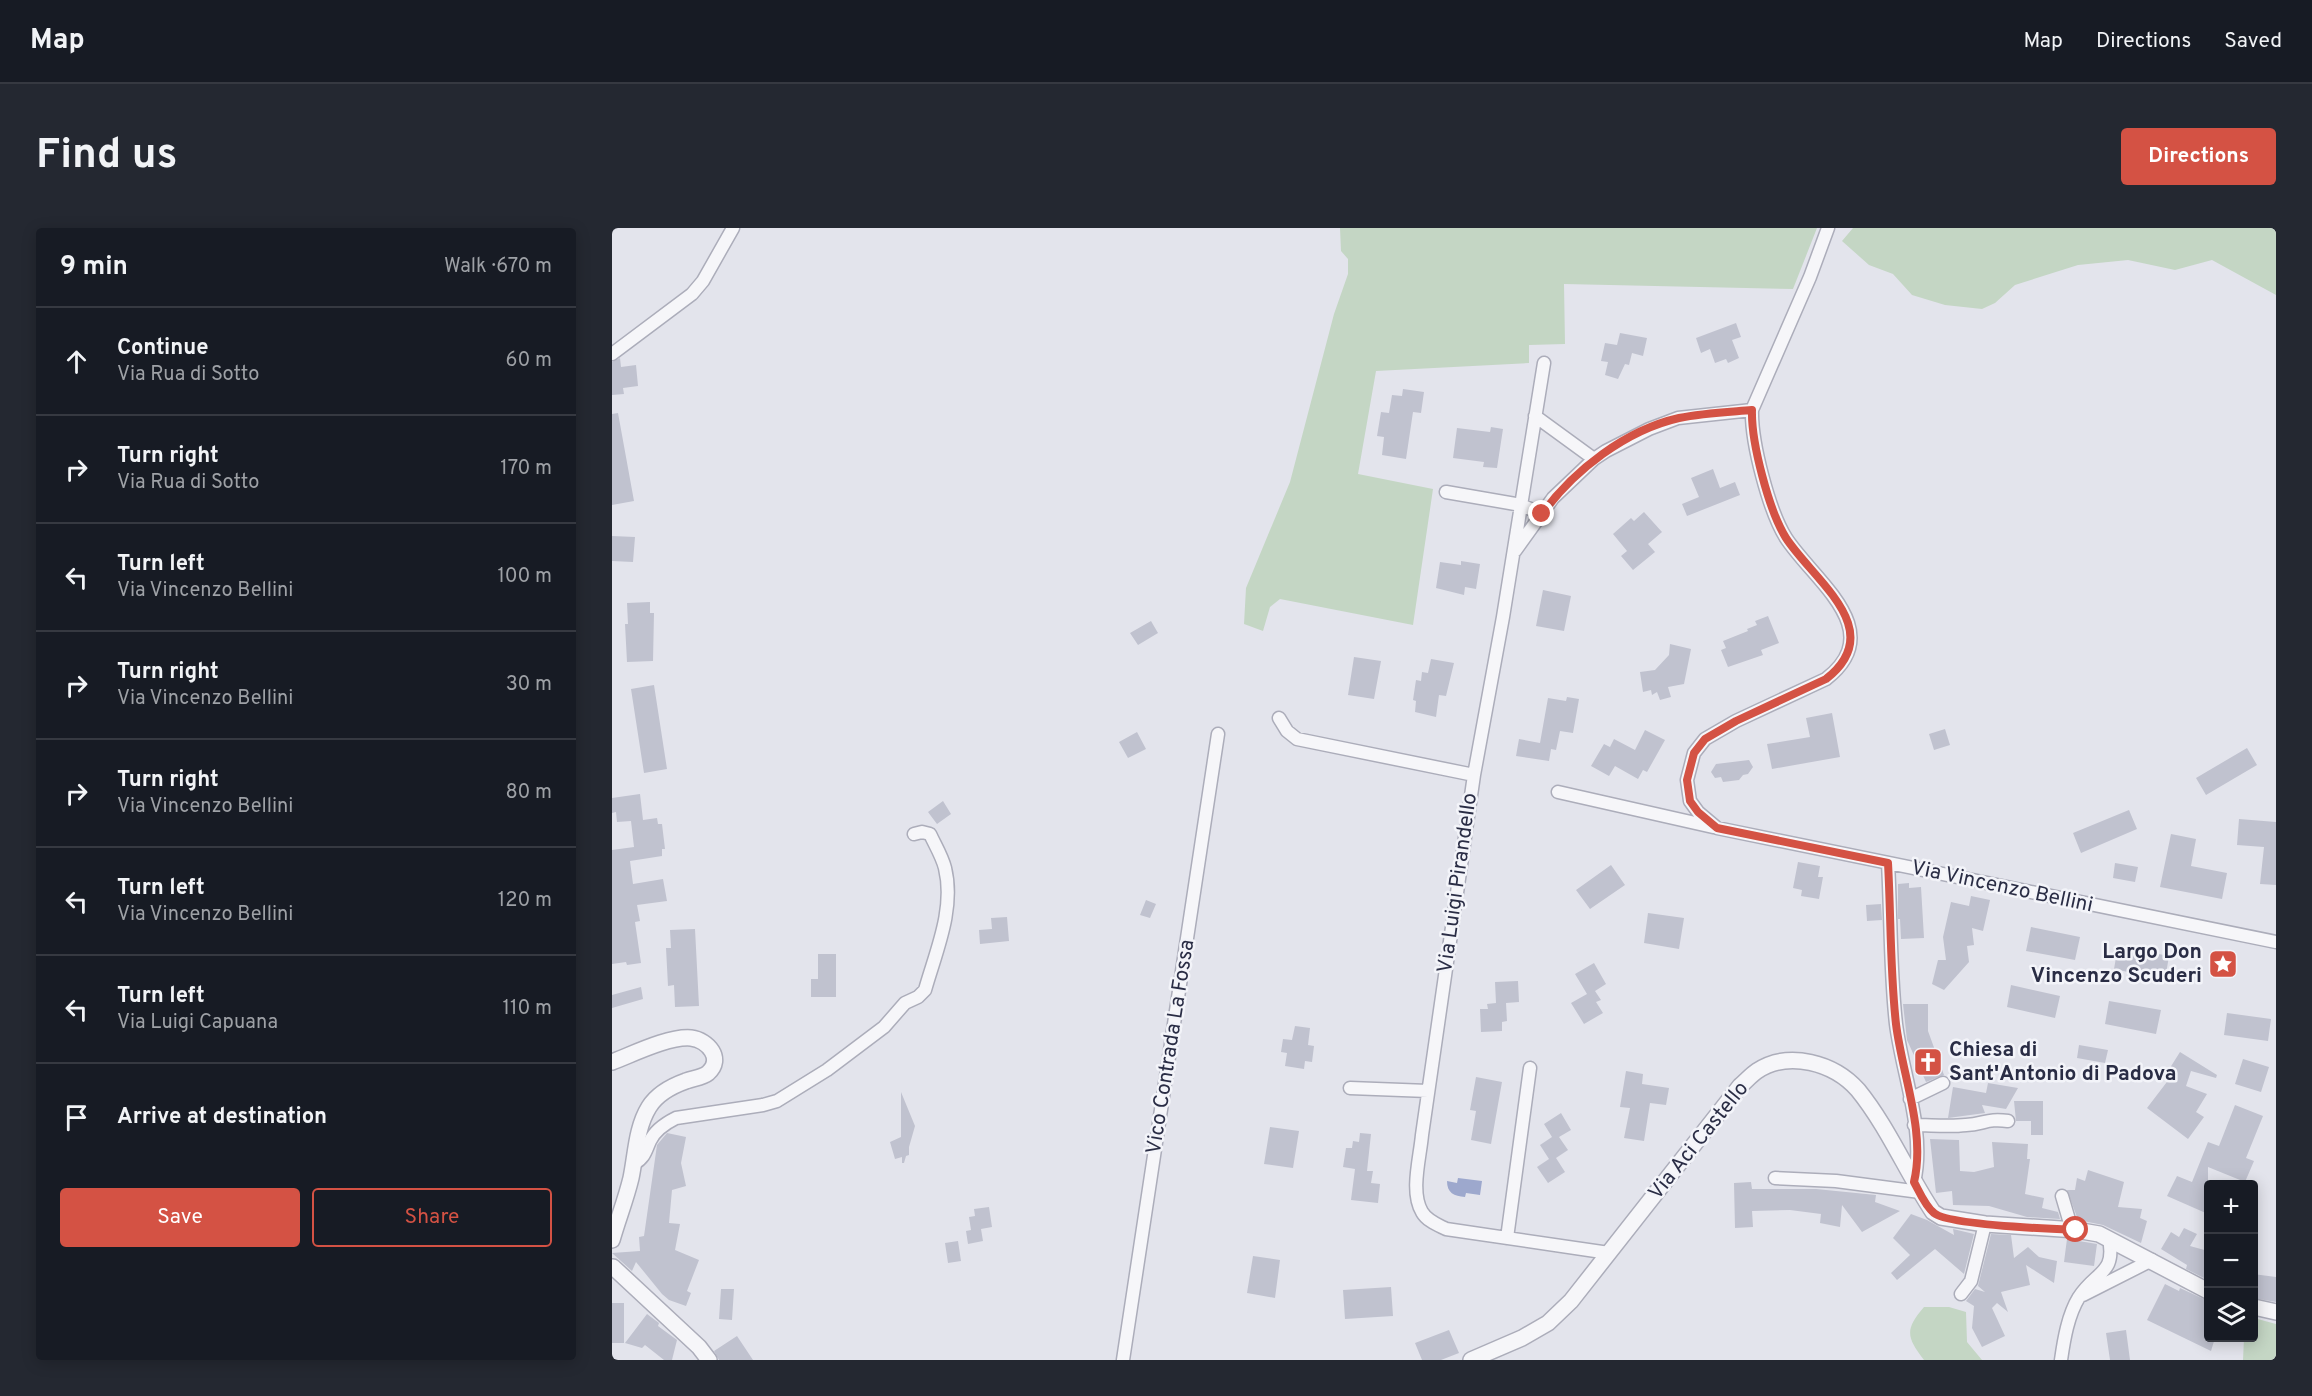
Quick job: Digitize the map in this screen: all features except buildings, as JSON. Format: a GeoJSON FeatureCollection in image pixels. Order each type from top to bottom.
{"type":"FeatureCollection","features":[{"type":"Feature","properties":{"kind":"street"},"geometry":{"type":"LineString","coordinates":[[612,354],[692,294],[703,281],[734,228]]}},
{"type":"Feature","properties":{"kind":"street"},"geometry":{"type":"LineString","coordinates":[[1717,828],[1698,812],[1690,801],[1687,780],[1694,753],[1705,739],[1736,721],[1826,679],[1839,669],[1849,654],[1852,639],[1842,607],[1785,537],[1774,511],[1754,445],[1752,428],[1752,410],[1810,277],[1828,228]]}},
{"type":"Feature","properties":{"kind":"street","name":"Via Luigi Pirandello"},"geometry":{"type":"LineString","coordinates":[[1544,363],[1474,775],[1428,1091],[1417,1181],[1418,1201],[1423,1214],[1433,1223],[1446,1229],[1609,1252]]}},
{"type":"Feature","properties":{"kind":"street"},"geometry":{"type":"LineString","coordinates":[[1513,554],[1553,498],[1594,459],[1649,429],[1678,418],[1752,410]]}},
{"type":"Feature","properties":{"kind":"street"},"geometry":{"type":"LineString","coordinates":[[1535,416],[1594,459]]}},
{"type":"Feature","properties":{"kind":"street"},"geometry":{"type":"LineString","coordinates":[[1446,492],[1521,506],[1542,514]]}},
{"type":"Feature","properties":{"kind":"street"},"geometry":{"type":"LineString","coordinates":[[1279,718],[1287,731],[1297,739],[1474,775]]}},
{"type":"Feature","properties":{"kind":"street","name":"Vico Contrada La Fossa"},"geometry":{"type":"LineString","coordinates":[[1123,1360],[1218,734]]}},
{"type":"Feature","properties":{"kind":"street","name":"Via Vincenzo Bellini"},"geometry":{"type":"LineString","coordinates":[[1558,792],[1717,828],[2276,942]]}},
{"type":"Feature","properties":{"kind":"street"},"geometry":{"type":"LineString","coordinates":[[633,1164],[644,1157],[651,1138],[664,1125],[676,1118],[777,1101],[814,1078],[875,1034],[905,1003],[918,998],[925,990],[945,921],[947,890],[945,868],[930,834],[922,832],[914,834]]}},
{"type":"Feature","properties":{"kind":"street"},"geometry":{"type":"LineString","coordinates":[[1775,1178],[1917,1187],[1914,1125],[1894,1004],[1888,863]]}},
{"type":"Feature","properties":{"kind":"street"},"geometry":{"type":"LineString","coordinates":[[612,1062],[676,1039],[692,1038],[704,1042],[711,1048],[715,1060],[712,1068],[705,1075],[667,1089],[651,1104],[641,1122],[633,1164],[612,1240]]}},
{"type":"Feature","properties":{"kind":"street","name":"Via Aci Castello"},"geometry":{"type":"LineString","coordinates":[[1471,1360],[1522,1338],[1548,1323],[1572,1301],[1740,1086],[1756,1071],[1781,1061],[1797,1060],[1828,1068],[1856,1088],[1872,1110],[1933,1212],[1941,1217],[1985,1224],[2099,1234],[2204,1289]]}},
{"type":"Feature","properties":{"kind":"street"},"geometry":{"type":"LineString","coordinates":[[1506,1238],[1530,1068]]}},
{"type":"Feature","properties":{"kind":"street"},"geometry":{"type":"LineString","coordinates":[[1910,1099],[1943,1083]]}},
{"type":"Feature","properties":{"kind":"street"},"geometry":{"type":"LineString","coordinates":[[1350,1088],[1428,1091]]}},
{"type":"Feature","properties":{"kind":"street"},"geometry":{"type":"LineString","coordinates":[[1914,1125],[1958,1126],[1974,1125],[1991,1119],[2008,1121]]}},
{"type":"Feature","properties":{"kind":"street"},"geometry":{"type":"LineString","coordinates":[[2062,1196],[2072,1230]]}},
{"type":"Feature","properties":{"kind":"street"},"geometry":{"type":"LineString","coordinates":[[1961,1294],[1971,1281],[1985,1224]]}},
{"type":"Feature","properties":{"kind":"street"},"geometry":{"type":"LineString","coordinates":[[2061,1360],[2073,1309],[2079,1297],[2111,1261],[2109,1239]]}},
{"type":"Feature","properties":{"kind":"street"},"geometry":{"type":"LineString","coordinates":[[2079,1297],[2152,1260]]}},
{"type":"Feature","properties":{"kind":"street"},"geometry":{"type":"LineString","coordinates":[[612,1266],[699,1347],[709,1360]]}},
{"type":"Feature","properties":{"kind":"street"},"geometry":{"type":"LineString","coordinates":[[2258,1308],[2276,1312]]}},
{"type":"Feature","properties":{"kind":"green space"},"geometry":{"type":"Polygon","coordinates":[[[1340,228],[1817,228],[1793,289],[1564,284],[1565,344],[1529,345],[1529,363],[1376,371],[1358,474],[1433,489],[1413,625],[1280,599],[1270,607],[1263,631],[1244,624],[1246,588],[1290,482],[1334,314],[1348,274],[1348,259],[1341,251],[1340,228]]]}},
{"type":"Feature","properties":{"kind":"green space"},"geometry":{"type":"Polygon","coordinates":[[[1853,228],[2276,228],[2276,295],[2212,260],[2175,270],[2128,260],[2078,265],[2015,285],[1995,303],[1982,309],[1945,305],[1912,295],[1893,274],[1869,265],[1842,241],[1853,228]]]}},
{"type":"Feature","properties":{"kind":"green space"},"geometry":{"type":"Polygon","coordinates":[[[1924,1307],[1949,1307],[1966,1312],[1967,1342],[1982,1360],[1924,1360],[1914,1345],[1910,1333],[1913,1321],[1924,1307]]]}},
{"type":"Feature","properties":{"kind":"green space"},"geometry":{"type":"Polygon","coordinates":[[[2258,1319],[2276,1324],[2276,1360],[2243,1360],[2244,1342],[2258,1342],[2258,1319]]]}},
{"type":"Feature","properties":{"kind":"water"},"geometry":{"type":"Polygon","coordinates":[[[1458,1178],[1482,1181],[1480,1195],[1466,1193],[1465,1197],[1452,1193],[1447,1181],[1457,1183],[1458,1178]]]}},
{"type":"Feature","properties":{"kind":"place","name":"Largo Don Vincenzo Scuderi"},"geometry":{"type":"Point","coordinates":[2223,964]}},
{"type":"Feature","properties":{"kind":"place","name":"Chiesa di Sant'Antonio di Padova"},"geometry":{"type":"Point","coordinates":[1928,1062]}},
{"type":"Feature","properties":{"kind":"route"},"geometry":{"type":"LineString","coordinates":[[1542,514],[1553,498],[1594,459],[1649,429],[1678,418],[1752,410],[1754,445],[1774,511],[1785,537],[1842,607],[1852,639],[1849,654],[1839,669],[1826,679],[1736,721],[1705,739],[1694,753],[1687,780],[1690,801],[1698,812],[1717,828],[1888,863],[1896,1028],[1917,1142],[1917,1168],[1914,1182],[1933,1212],[1941,1217],[1985,1224],[2076,1230]]}}]}
